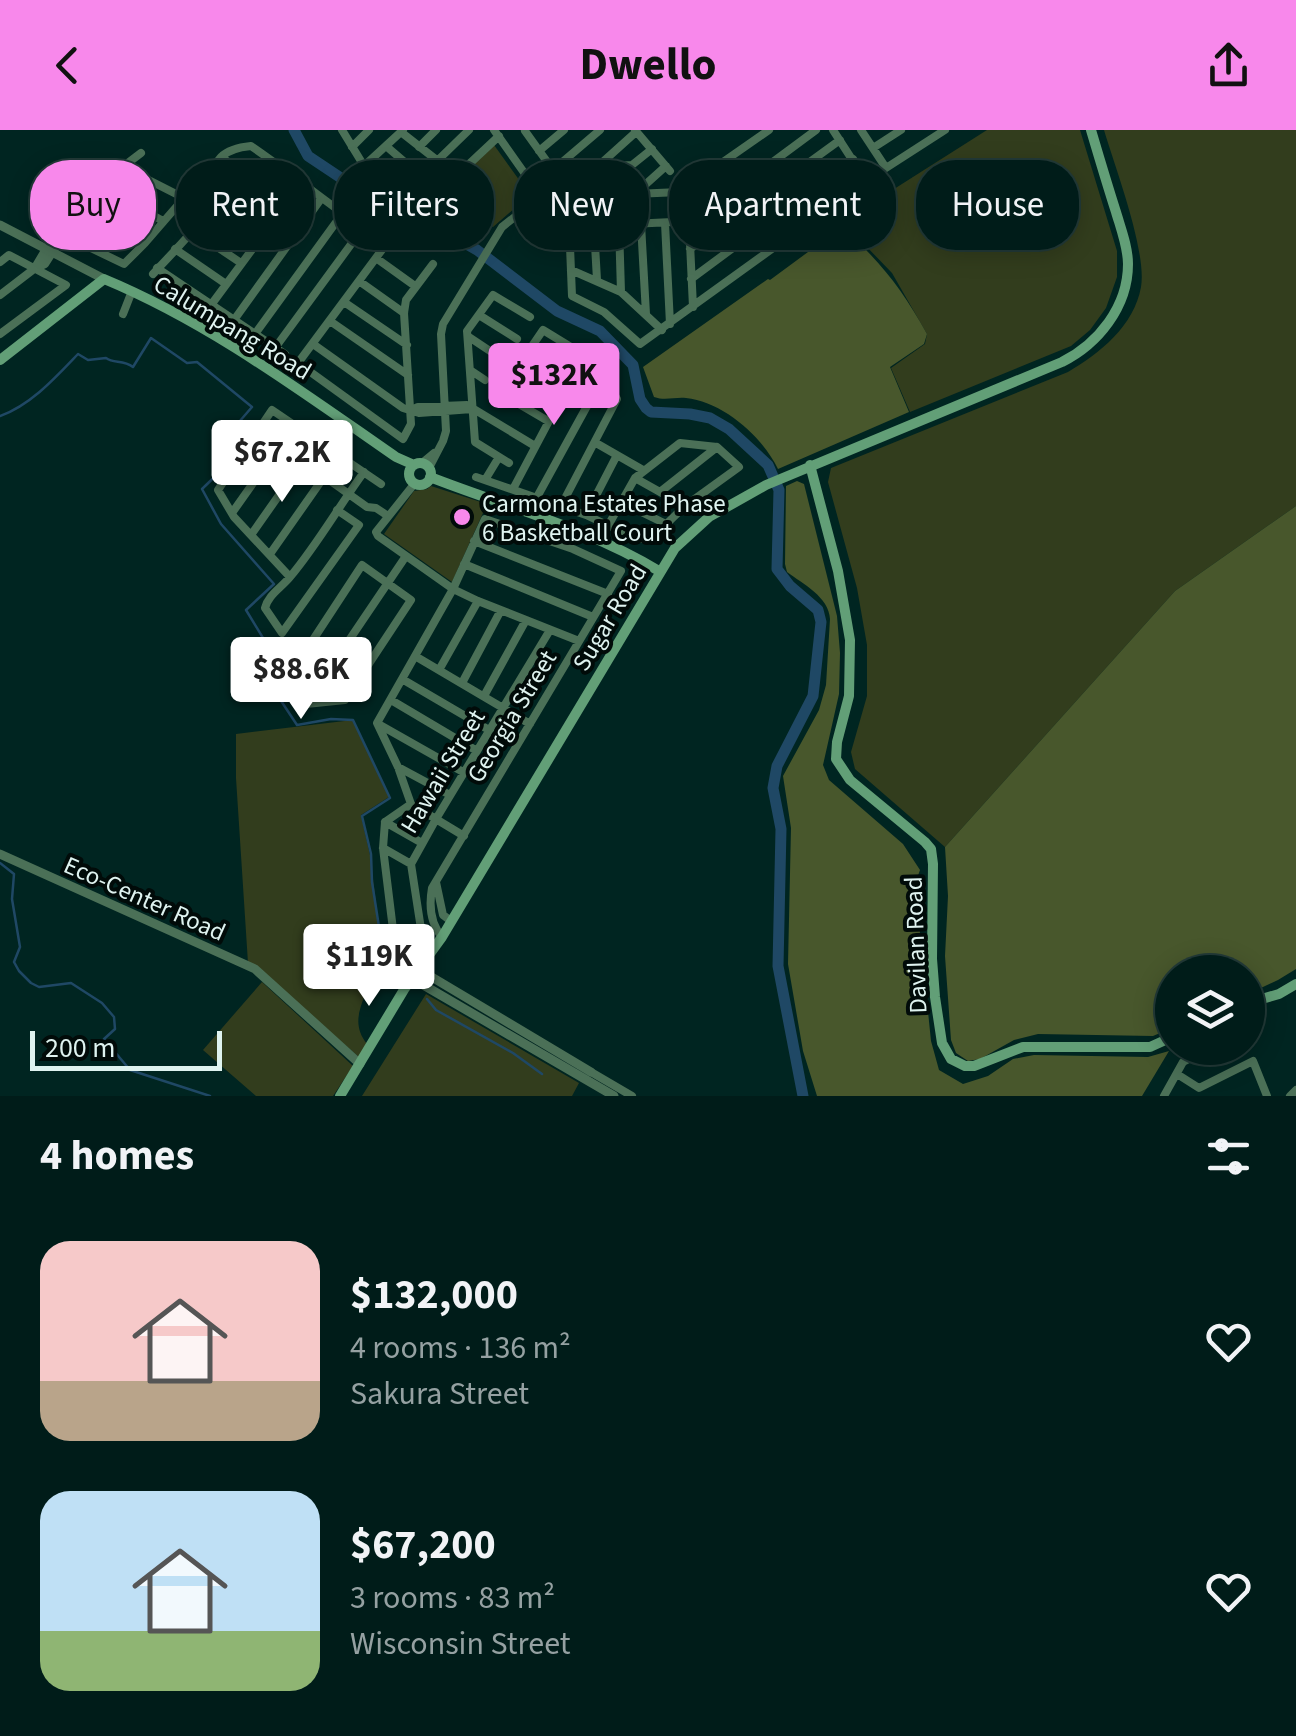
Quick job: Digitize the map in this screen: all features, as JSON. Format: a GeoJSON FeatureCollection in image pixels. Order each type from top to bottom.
{"type":"FeatureCollection","features":[{"type":"Feature","properties":{"kind":"main road","name":"Sugar Road"},"geometry":{"type":"LineString","coordinates":[[340,1096],[405,988],[442,936],[675,548],[709,517],[788,474],[1062,362],[1097,338],[1118,306],[1128,265],[1121,228],[1091,130]]}},
{"type":"Feature","properties":{"kind":"main road","name":"Calumpang Road"},"geometry":{"type":"LineString","coordinates":[[104,279],[197,324],[419,472],[598,539],[659,571]]}},
{"type":"Feature","properties":{"kind":"main road"},"geometry":{"type":"LineString","coordinates":[[0,360],[104,279]]}},
{"type":"Feature","properties":{"kind":"main road","name":"Davilan Road"},"geometry":{"type":"LineString","coordinates":[[810,464],[838,571],[850,640],[849,696],[836,759],[850,780],[931,849],[932,958],[938,1025],[946,1052],[958,1063],[974,1066],[1023,1047],[1155,1045]]}},
{"type":"Feature","properties":{"kind":"main road"},"geometry":{"type":"LineString","coordinates":[[1265,998],[1296,984]]}},
{"type":"Feature","properties":{"kind":"street"},"geometry":{"type":"LineString","coordinates":[[342,130],[360,160]]}},
{"type":"Feature","properties":{"kind":"street"},"geometry":{"type":"LineString","coordinates":[[352,146],[369,130]]}},
{"type":"Feature","properties":{"kind":"street"},"geometry":{"type":"LineString","coordinates":[[419,146],[436,130]]}},
{"type":"Feature","properties":{"kind":"street"},"geometry":{"type":"LineString","coordinates":[[439,160],[469,130]]}},
{"type":"Feature","properties":{"kind":"street"},"geometry":{"type":"LineString","coordinates":[[506,147],[526,130],[546,160]]}},
{"type":"Feature","properties":{"kind":"street"},"geometry":{"type":"LineString","coordinates":[[539,151],[564,130]]}},
{"type":"Feature","properties":{"kind":"street"},"geometry":{"type":"LineString","coordinates":[[565,160],[600,130]]}},
{"type":"Feature","properties":{"kind":"street"},"geometry":{"type":"LineString","coordinates":[[649,193],[687,189],[768,130]]}},
{"type":"Feature","properties":{"kind":"street"},"geometry":{"type":"LineString","coordinates":[[775,160],[816,130]]}},
{"type":"Feature","properties":{"kind":"street"},"geometry":{"type":"LineString","coordinates":[[570,250],[572,296],[604,312],[636,341],[644,343],[866,180],[833,130]]}},
{"type":"Feature","properties":{"kind":"street"},"geometry":{"type":"LineString","coordinates":[[861,130],[886,168],[944,130]]}},
{"type":"Feature","properties":{"kind":"street"},"geometry":{"type":"LineString","coordinates":[[873,148],[901,130]]}},
{"type":"Feature","properties":{"kind":"street"},"geometry":{"type":"LineString","coordinates":[[371,160],[402,131],[437,160]]}},
{"type":"Feature","properties":{"kind":"street"},"geometry":{"type":"LineString","coordinates":[[605,160],[636,131],[668,169],[649,183]]}},
{"type":"Feature","properties":{"kind":"street"},"geometry":{"type":"LineString","coordinates":[[472,160],[496,133],[515,160]]}},
{"type":"Feature","properties":{"kind":"street"},"geometry":{"type":"LineString","coordinates":[[812,160],[840,140]]}},
{"type":"Feature","properties":{"kind":"street"},"geometry":{"type":"LineString","coordinates":[[223,160],[220,158],[251,146],[271,160]]}},
{"type":"Feature","properties":{"kind":"street"},"geometry":{"type":"LineString","coordinates":[[386,146],[402,160]]}},
{"type":"Feature","properties":{"kind":"street"},"geometry":{"type":"LineString","coordinates":[[639,160],[652,149]]}},
{"type":"Feature","properties":{"kind":"street"},"geometry":{"type":"LineString","coordinates":[[131,160],[141,152]]}},
{"type":"Feature","properties":{"kind":"street"},"geometry":{"type":"LineString","coordinates":[[691,279],[853,159]]}},
{"type":"Feature","properties":{"kind":"street"},"geometry":{"type":"LineString","coordinates":[[156,183],[184,198],[156,230]]}},
{"type":"Feature","properties":{"kind":"street"},"geometry":{"type":"LineString","coordinates":[[314,193],[334,208]]}},
{"type":"Feature","properties":{"kind":"street"},"geometry":{"type":"LineString","coordinates":[[234,320],[321,199]]}},
{"type":"Feature","properties":{"kind":"street"},"geometry":{"type":"LineString","coordinates":[[156,218],[163,222]]}},
{"type":"Feature","properties":{"kind":"street"},"geometry":{"type":"LineString","coordinates":[[665,223],[666,327]]}},
{"type":"Feature","properties":{"kind":"street"},"geometry":{"type":"LineString","coordinates":[[649,224],[669,223]]}},
{"type":"Feature","properties":{"kind":"street"},"geometry":{"type":"LineString","coordinates":[[0,225],[104,279]]}},
{"type":"Feature","properties":{"kind":"street"},"geometry":{"type":"LineString","coordinates":[[255,334],[334,225]]}},
{"type":"Feature","properties":{"kind":"street"},"geometry":{"type":"LineString","coordinates":[[514,225],[495,240],[445,318],[445,436],[376,534],[453,589],[579,641]]}},
{"type":"Feature","properties":{"kind":"street"},"geometry":{"type":"LineString","coordinates":[[176,248],[155,271],[285,354]]}},
{"type":"Feature","properties":{"kind":"street"},"geometry":{"type":"LineString","coordinates":[[0,296],[45,264],[52,250]]}},
{"type":"Feature","properties":{"kind":"street"},"geometry":{"type":"LineString","coordinates":[[94,250],[124,264],[138,250]]}},
{"type":"Feature","properties":{"kind":"street"},"geometry":{"type":"LineString","coordinates":[[179,250],[226,284]]}},
{"type":"Feature","properties":{"kind":"street"},"geometry":{"type":"LineString","coordinates":[[220,250],[240,264]]}},
{"type":"Feature","properties":{"kind":"street"},"geometry":{"type":"LineString","coordinates":[[197,324],[210,312],[210,305],[251,250]]}},
{"type":"Feature","properties":{"kind":"street"},"geometry":{"type":"LineString","coordinates":[[276,348],[347,250]]}},
{"type":"Feature","properties":{"kind":"street"},"geometry":{"type":"LineString","coordinates":[[382,250],[298,364],[403,439],[412,424],[406,300],[433,264]]}},
{"type":"Feature","properties":{"kind":"street"},"geometry":{"type":"LineString","coordinates":[[595,250],[597,280]]}},
{"type":"Feature","properties":{"kind":"street"},"geometry":{"type":"LineString","coordinates":[[619,250],[621,292]]}},
{"type":"Feature","properties":{"kind":"street"},"geometry":{"type":"LineString","coordinates":[[642,250],[646,314]]}},
{"type":"Feature","properties":{"kind":"street"},"geometry":{"type":"LineString","coordinates":[[690,250],[693,307]]}},
{"type":"Feature","properties":{"kind":"street"},"geometry":{"type":"LineString","coordinates":[[0,262],[9,255],[66,286],[0,334]]}},
{"type":"Feature","properties":{"kind":"street"},"geometry":{"type":"LineString","coordinates":[[376,258],[416,286]]}},
{"type":"Feature","properties":{"kind":"street"},"geometry":{"type":"LineString","coordinates":[[570,270],[621,292],[666,327]]}},
{"type":"Feature","properties":{"kind":"street"},"geometry":{"type":"LineString","coordinates":[[359,281],[404,313]]}},
{"type":"Feature","properties":{"kind":"street"},"geometry":{"type":"LineString","coordinates":[[123,314],[132,291]]}},
{"type":"Feature","properties":{"kind":"street"},"geometry":{"type":"LineString","coordinates":[[510,463],[475,442],[467,331],[493,295],[530,317]]}},
{"type":"Feature","properties":{"kind":"street"},"geometry":{"type":"LineString","coordinates":[[344,302],[407,345]]}},
{"type":"Feature","properties":{"kind":"street"},"geometry":{"type":"LineString","coordinates":[[478,316],[517,339]]}},
{"type":"Feature","properties":{"kind":"street"},"geometry":{"type":"LineString","coordinates":[[330,321],[408,375]]}},
{"type":"Feature","properties":{"kind":"street"},"geometry":{"type":"LineString","coordinates":[[548,421],[500,393],[544,330],[596,364],[617,399],[562,506]]}},
{"type":"Feature","properties":{"kind":"street"},"geometry":{"type":"LineString","coordinates":[[468,337],[502,359]]}},
{"type":"Feature","properties":{"kind":"street"},"geometry":{"type":"LineString","coordinates":[[312,344],[403,408],[418,413],[472,409],[535,446]]}},
{"type":"Feature","properties":{"kind":"street"},"geometry":{"type":"LineString","coordinates":[[528,352],[572,377]]}},
{"type":"Feature","properties":{"kind":"street"},"geometry":{"type":"LineString","coordinates":[[512,489],[584,355]]}},
{"type":"Feature","properties":{"kind":"street"},"geometry":{"type":"LineString","coordinates":[[470,370],[485,380]]}},
{"type":"Feature","properties":{"kind":"street"},"geometry":{"type":"LineString","coordinates":[[514,372],[560,399]]}},
{"type":"Feature","properties":{"kind":"street"},"geometry":{"type":"LineString","coordinates":[[537,497],[603,377]]}},
{"type":"Feature","properties":{"kind":"street"},"geometry":{"type":"LineString","coordinates":[[290,577],[232,513],[218,490],[272,410],[382,484]]}},
{"type":"Feature","properties":{"kind":"street"},"geometry":{"type":"LineString","coordinates":[[259,430],[366,507],[376,508],[385,520]]}},
{"type":"Feature","properties":{"kind":"street"},"geometry":{"type":"LineString","coordinates":[[596,443],[643,470]]}},
{"type":"Feature","properties":{"kind":"street"},"geometry":{"type":"LineString","coordinates":[[499,457],[480,478],[644,539],[652,538],[685,506],[740,467],[717,447],[680,443],[635,478],[609,524]]}},
{"type":"Feature","properties":{"kind":"street"},"geometry":{"type":"LineString","coordinates":[[232,513],[280,445]]}},
{"type":"Feature","properties":{"kind":"street"},"geometry":{"type":"LineString","coordinates":[[660,492],[717,447]]}},
{"type":"Feature","properties":{"kind":"street"},"geometry":{"type":"LineString","coordinates":[[586,515],[617,455]]}},
{"type":"Feature","properties":{"kind":"street"},"geometry":{"type":"LineString","coordinates":[[251,534],[302,461]]}},
{"type":"Feature","properties":{"kind":"street"},"geometry":{"type":"LineString","coordinates":[[337,510],[359,525],[282,634],[265,608],[266,601],[290,577],[348,494],[364,472]]}},
{"type":"Feature","properties":{"kind":"street"},"geometry":{"type":"LineString","coordinates":[[270,554],[324,477]]}},
{"type":"Feature","properties":{"kind":"street"},"geometry":{"type":"LineString","coordinates":[[635,478],[685,506]]}},
{"type":"Feature","properties":{"kind":"street"},"geometry":{"type":"LineString","coordinates":[[622,502],[666,524]]}},
{"type":"Feature","properties":{"kind":"street","name":"Georgia Street"},"geometry":{"type":"LineString","coordinates":[[442,936],[431,914],[436,902],[436,882],[621,571],[574,548],[488,519],[474,541]]}},
{"type":"Feature","properties":{"kind":"street"},"geometry":{"type":"LineString","coordinates":[[377,724],[453,589],[474,541],[608,594]]}},
{"type":"Feature","properties":{"kind":"street"},"geometry":{"type":"LineString","coordinates":[[306,704],[406,556]]}},
{"type":"Feature","properties":{"kind":"street"},"geometry":{"type":"LineString","coordinates":[[288,678],[362,564],[411,600],[346,700],[306,704]]}},
{"type":"Feature","properties":{"kind":"street"},"geometry":{"type":"LineString","coordinates":[[464,564],[593,617]]}},
{"type":"Feature","properties":{"kind":"street"},"geometry":{"type":"LineString","coordinates":[[439,670],[478,601]]}},
{"type":"Feature","properties":{"kind":"street"},"geometry":{"type":"LineString","coordinates":[[462,684],[502,610]]}},
{"type":"Feature","properties":{"kind":"street"},"geometry":{"type":"LineString","coordinates":[[484,696],[526,620]]}},
{"type":"Feature","properties":{"kind":"street","name":"Hawaii Street"},"geometry":{"type":"LineString","coordinates":[[383,848],[396,954],[420,947],[424,942],[411,864],[550,630]]}},
{"type":"Feature","properties":{"kind":"street"},"geometry":{"type":"LineString","coordinates":[[415,656],[530,724]]}},
{"type":"Feature","properties":{"kind":"street"},"geometry":{"type":"LineString","coordinates":[[279,665],[306,704]]}},
{"type":"Feature","properties":{"kind":"street"},"geometry":{"type":"LineString","coordinates":[[402,679],[489,730]]}},
{"type":"Feature","properties":{"kind":"street"},"geometry":{"type":"LineString","coordinates":[[390,700],[476,750]]}},
{"type":"Feature","properties":{"kind":"street"},"geometry":{"type":"LineString","coordinates":[[377,724],[411,804],[464,836]]}},
{"type":"Feature","properties":{"kind":"street"},"geometry":{"type":"LineString","coordinates":[[377,724],[464,772]]}},
{"type":"Feature","properties":{"kind":"street"},"geometry":{"type":"LineString","coordinates":[[398,767],[450,795]]}},
{"type":"Feature","properties":{"kind":"street"},"geometry":{"type":"LineString","coordinates":[[385,822],[411,804]]}},
{"type":"Feature","properties":{"kind":"street"},"geometry":{"type":"LineString","coordinates":[[385,822],[422,843]]}},
{"type":"Feature","properties":{"kind":"street"},"geometry":{"type":"LineString","coordinates":[[385,822],[383,848],[411,864]]}},
{"type":"Feature","properties":{"kind":"street","name":"Eco-Center Road"},"geometry":{"type":"LineString","coordinates":[[0,854],[255,969],[360,1064]]}},
{"type":"Feature","properties":{"kind":"street","name":"Georgia Street"},"geometry":{"type":"LineString","coordinates":[[436,902],[451,921]]}},
{"type":"Feature","properties":{"kind":"street"},"geometry":{"type":"LineString","coordinates":[[417,974],[632,1096]]}},
{"type":"Feature","properties":{"kind":"street"},"geometry":{"type":"LineString","coordinates":[[417,974],[614,1096]]}},
{"type":"Feature","properties":{"kind":"street"},"geometry":{"type":"LineString","coordinates":[[1164,1096],[1182,1065]]}},
{"type":"Feature","properties":{"kind":"street"},"geometry":{"type":"LineString","coordinates":[[1177,1074],[1199,1088],[1243,1065]]}},
{"type":"Feature","properties":{"kind":"street"},"geometry":{"type":"LineString","coordinates":[[1255,1065],[1267,1096]]}},
{"type":"Feature","properties":{"kind":"street"},"geometry":{"type":"LineString","coordinates":[[1290,1096],[1296,1090]]}},
{"type":"Feature","properties":{"kind":"green space"},"geometry":{"type":"Polygon","coordinates":[[[987,130],[1080,130],[1117,251],[1117,277],[1106,308],[1090,330],[1071,346],[910,412],[891,368],[925,344],[927,334],[892,273],[870,250],[896,250],[896,188],[916,175],[916,250],[1079,250],[1079,160],[940,160],[987,130]]]}},
{"type":"Feature","properties":{"kind":"green space"},"geometry":{"type":"Polygon","coordinates":[[[1104,130],[1296,130],[1296,506],[1175,591],[945,847],[855,769],[851,752],[867,696],[867,645],[857,588],[828,482],[831,468],[1068,372],[1103,347],[1123,326],[1137,301],[1142,271],[1135,231],[1104,130]]]}},
{"type":"Feature","properties":{"kind":"green space"},"geometry":{"type":"Polygon","coordinates":[[[494,145],[514,173],[514,209],[494,226],[494,160],[478,160],[494,145]]]}},
{"type":"Feature","properties":{"kind":"green space"},"geometry":{"type":"Polygon","coordinates":[[[811,250],[866,250],[909,303],[927,334],[924,344],[890,367],[909,412],[778,469],[752,433],[714,406],[686,398],[654,397],[643,367],[811,250]]]}},
{"type":"Feature","properties":{"kind":"green space"},"geometry":{"type":"Polygon","coordinates":[[[797,481],[804,484],[837,616],[839,694],[823,765],[829,780],[903,844],[920,870],[915,884],[931,1041],[939,1070],[963,1084],[988,1076],[1013,1059],[1034,1055],[1155,1055],[1155,1065],[1161,1065],[1142,1096],[817,1096],[803,1051],[788,964],[791,828],[783,776],[819,710],[826,685],[830,619],[820,598],[787,572],[786,486],[797,481]]]}},
{"type":"Feature","properties":{"kind":"green space"},"geometry":{"type":"Polygon","coordinates":[[[431,486],[487,504],[452,582],[384,534],[414,491],[431,486]]]}},
{"type":"Feature","properties":{"kind":"green space"},"geometry":{"type":"Polygon","coordinates":[[[1296,506],[1296,969],[1265,986],[1265,955],[1155,955],[1155,1035],[1038,1034],[1014,1040],[980,1059],[968,1061],[956,1053],[951,1040],[945,956],[945,847],[1175,591],[1296,506]]]}},
{"type":"Feature","properties":{"kind":"green space"},"geometry":{"type":"Polygon","coordinates":[[[353,720],[389,797],[361,815],[383,959],[380,970],[373,972],[360,1008],[359,1026],[367,1044],[359,1057],[248,963],[236,778],[236,734],[353,720]]]}},
{"type":"Feature","properties":{"kind":"green space"},"geometry":{"type":"Polygon","coordinates":[[[262,982],[353,1066],[333,1096],[256,1096],[203,1050],[262,982]]]}},
{"type":"Feature","properties":{"kind":"green space"},"geometry":{"type":"Polygon","coordinates":[[[426,994],[579,1083],[572,1096],[362,1096],[426,994]]]}},
{"type":"Feature","properties":{"kind":"waterway"},"geometry":{"type":"LineString","coordinates":[[294,130],[308,156],[341,178],[375,209],[442,230],[477,250],[557,311],[600,331],[633,365],[640,399],[651,412],[710,418],[729,429],[768,465],[779,490],[777,569],[818,610],[821,622],[813,696],[777,766],[773,788],[781,829],[778,966],[803,1096]]}},
{"type":"Feature","properties":{"kind":"waterway"},"geometry":{"type":"LineString","coordinates":[[0,416],[33,398],[78,354],[88,360],[106,358],[133,367],[151,338],[187,363],[197,362],[252,407],[220,444],[233,459],[202,489],[221,524],[274,584],[246,610],[277,661],[262,672],[297,725],[353,720],[390,798],[362,816],[371,854],[384,959],[381,972],[397,973],[403,978]]}},
{"type":"Feature","properties":{"kind":"waterway"},"geometry":{"type":"LineString","coordinates":[[0,863],[14,874],[12,899],[20,947],[14,962],[19,971],[39,987],[71,983],[102,1003],[114,1017],[115,1029],[104,1039],[130,1070],[210,1096]]}},
{"type":"Feature","properties":{"kind":"waterway"},"geometry":{"type":"LineString","coordinates":[[427,999],[436,1010],[542,1074]]}},
{"type":"Feature","properties":{"kind":"place","name":"Carmona Estates Phase 6 Basketball Court"},"geometry":{"type":"Point","coordinates":[462,517]}}]}
